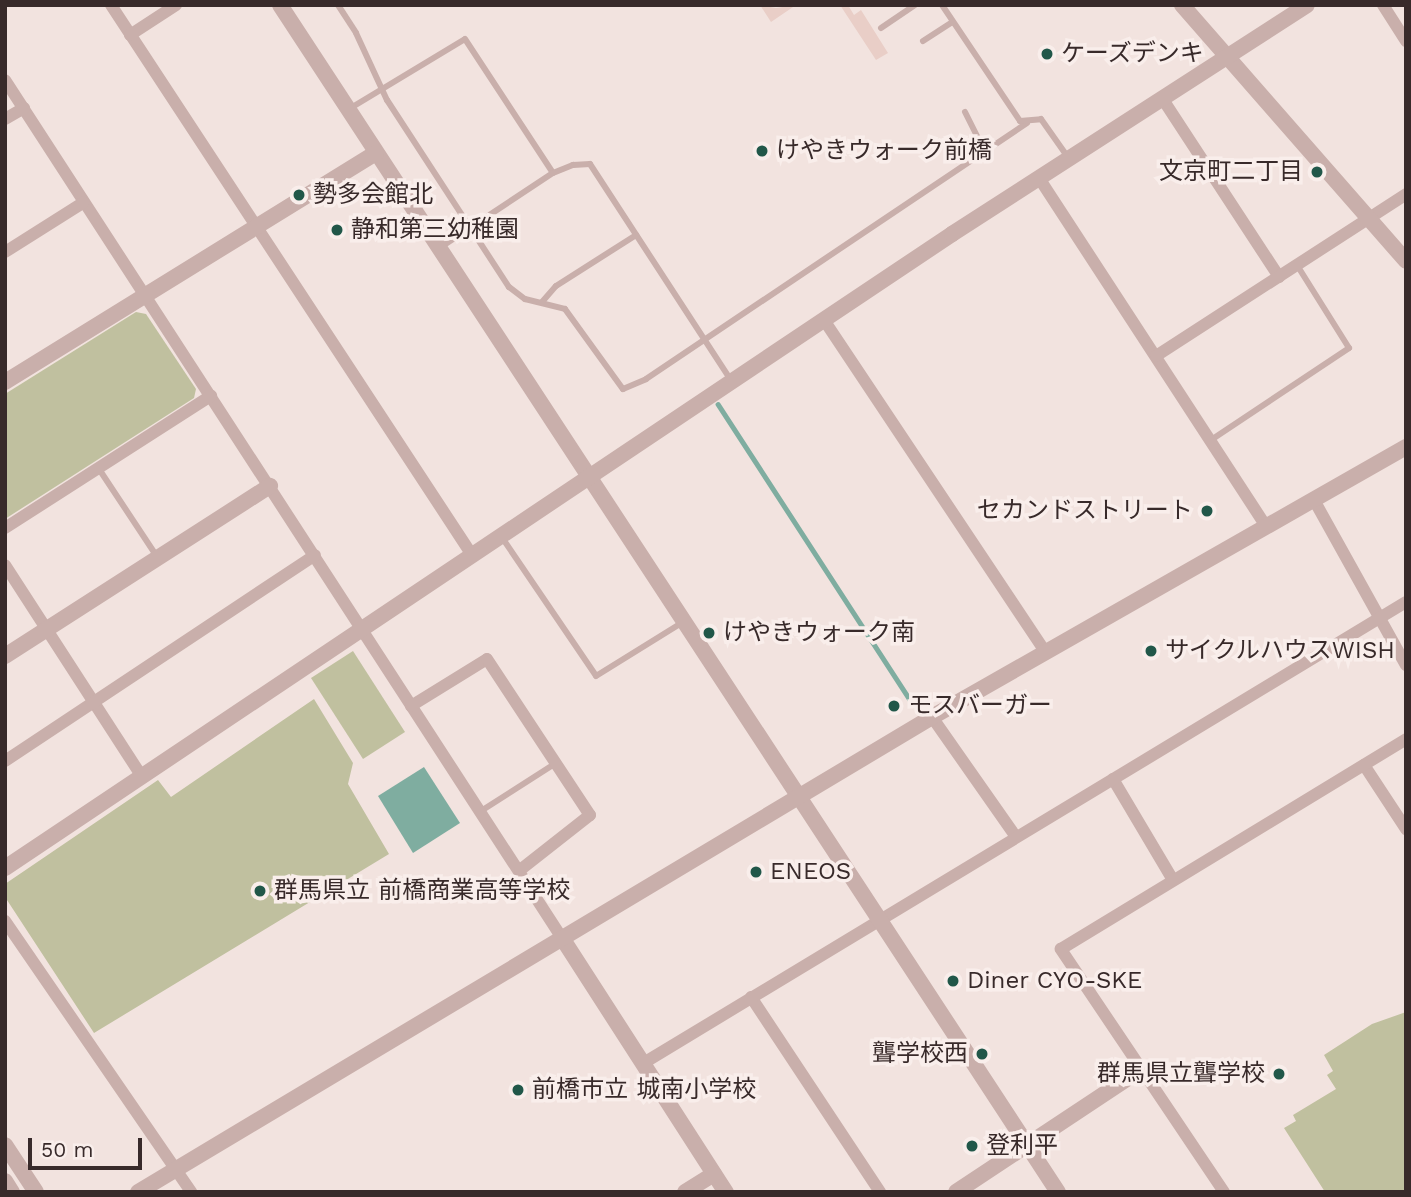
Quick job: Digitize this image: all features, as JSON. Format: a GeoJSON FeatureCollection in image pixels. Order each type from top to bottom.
{"type":"FeatureCollection","features":[{"type":"Feature","properties":{"kind":"street"},"geometry":{"type":"LineString","coordinates":[[111,5],[472,555]]}},
{"type":"Feature","properties":{"kind":"street"},"geometry":{"type":"LineString","coordinates":[[130,35],[176,5]]}},
{"type":"Feature","properties":{"kind":"street"},"geometry":{"type":"LineString","coordinates":[[280,5],[1058,1192]]}},
{"type":"Feature","properties":{"kind":"street"},"geometry":{"type":"LineString","coordinates":[[1182,5],[1404,255]]}},
{"type":"Feature","properties":{"kind":"street"},"geometry":{"type":"LineString","coordinates":[[5,868],[1068,158],[1307,5]]}},
{"type":"Feature","properties":{"kind":"street"},"geometry":{"type":"LineString","coordinates":[[1383,5],[1406,41]]}},
{"type":"Feature","properties":{"kind":"street"},"geometry":{"type":"LineString","coordinates":[[5,80],[479,812],[520,870],[726,1192]]}},
{"type":"Feature","properties":{"kind":"street"},"geometry":{"type":"LineString","coordinates":[[1162,98],[1279,277]]}},
{"type":"Feature","properties":{"kind":"street"},"geometry":{"type":"LineString","coordinates":[[5,119],[24,108]]}},
{"type":"Feature","properties":{"kind":"street"},"geometry":{"type":"LineString","coordinates":[[5,382],[376,152]]}},
{"type":"Feature","properties":{"kind":"street"},"geometry":{"type":"LineString","coordinates":[[1038,178],[1266,526]]}},
{"type":"Feature","properties":{"kind":"street"},"geometry":{"type":"LineString","coordinates":[[1156,356],[1406,194]]}},
{"type":"Feature","properties":{"kind":"street"},"geometry":{"type":"LineString","coordinates":[[5,252],[85,202]]}},
{"type":"Feature","properties":{"kind":"street"},"geometry":{"type":"LineString","coordinates":[[824,320],[1046,653]]}},
{"type":"Feature","properties":{"kind":"street"},"geometry":{"type":"LineString","coordinates":[[5,528],[211,396]]}},
{"type":"Feature","properties":{"kind":"street"},"geometry":{"type":"LineString","coordinates":[[138,1192],[564,941],[932,718],[1406,447]]}},
{"type":"Feature","properties":{"kind":"street"},"geometry":{"type":"LineString","coordinates":[[5,656],[270,486]]}},
{"type":"Feature","properties":{"kind":"street"},"geometry":{"type":"LineString","coordinates":[[1314,499],[1406,665]]}},
{"type":"Feature","properties":{"kind":"street"},"geometry":{"type":"LineString","coordinates":[[5,761],[315,555]]}},
{"type":"Feature","properties":{"kind":"street"},"geometry":{"type":"LineString","coordinates":[[5,565],[142,776]]}},
{"type":"Feature","properties":{"kind":"street"},"geometry":{"type":"LineString","coordinates":[[642,1064],[1406,602]]}},
{"type":"Feature","properties":{"kind":"street"},"geometry":{"type":"LineString","coordinates":[[411,706],[487,659],[589,818],[520,870]]}},
{"type":"Feature","properties":{"kind":"street"},"geometry":{"type":"LineString","coordinates":[[932,718],[1016,837]]}},
{"type":"Feature","properties":{"kind":"street"},"geometry":{"type":"LineString","coordinates":[[1224,1192],[1061,949],[1406,739]]}},
{"type":"Feature","properties":{"kind":"street"},"geometry":{"type":"LineString","coordinates":[[1364,765],[1406,829]]}},
{"type":"Feature","properties":{"kind":"street"},"geometry":{"type":"LineString","coordinates":[[1113,779],[1173,880]]}},
{"type":"Feature","properties":{"kind":"street"},"geometry":{"type":"LineString","coordinates":[[5,920],[172,1171],[191,1192]]}},
{"type":"Feature","properties":{"kind":"street"},"geometry":{"type":"LineString","coordinates":[[751,997],[880,1192]]}},
{"type":"Feature","properties":{"kind":"street"},"geometry":{"type":"LineString","coordinates":[[956,1192],[1142,1069]]}},
{"type":"Feature","properties":{"kind":"street"},"geometry":{"type":"LineString","coordinates":[[5,1145],[36,1192]]}},
{"type":"Feature","properties":{"kind":"street"},"geometry":{"type":"LineString","coordinates":[[685,1192],[715,1174]]}},
{"type":"Feature","properties":{"kind":"street"},"geometry":{"type":"LineString","coordinates":[[5,1181],[12,1192]]}},
{"type":"Feature","properties":{"kind":"lane"},"geometry":{"type":"LineString","coordinates":[[338,5],[382,90],[514,293],[565,309],[623,389],[704,339],[1027,123],[1041,119],[1068,158]]}},
{"type":"Feature","properties":{"kind":"lane"},"geometry":{"type":"LineString","coordinates":[[880,28],[915,5]]}},
{"type":"Feature","properties":{"kind":"lane"},"geometry":{"type":"LineString","coordinates":[[942,5],[1017,118],[1027,123]]}},
{"type":"Feature","properties":{"kind":"lane"},"geometry":{"type":"LineString","coordinates":[[923,41],[952,22]]}},
{"type":"Feature","properties":{"kind":"lane"},"geometry":{"type":"LineString","coordinates":[[348,110],[461,41],[470,41],[553,173]]}},
{"type":"Feature","properties":{"kind":"lane"},"geometry":{"type":"LineString","coordinates":[[964,112],[985,152]]}},
{"type":"Feature","properties":{"kind":"lane"},"geometry":{"type":"LineString","coordinates":[[439,248],[553,173],[573,165],[590,164],[732,382]]}},
{"type":"Feature","properties":{"kind":"lane"},"geometry":{"type":"LineString","coordinates":[[542,302],[556,286],[636,235]]}},
{"type":"Feature","properties":{"kind":"lane"},"geometry":{"type":"LineString","coordinates":[[1210,440],[1349,348],[1297,265]]}},
{"type":"Feature","properties":{"kind":"lane"},"geometry":{"type":"LineString","coordinates":[[99,468],[158,558]]}},
{"type":"Feature","properties":{"kind":"lane"},"geometry":{"type":"LineString","coordinates":[[501,536],[596,676],[684,621]]}},
{"type":"Feature","properties":{"kind":"lane"},"geometry":{"type":"LineString","coordinates":[[479,812],[556,763]]}},
{"type":"Feature","properties":{"kind":"green space"},"geometry":{"type":"Polygon","coordinates":[[[136,312],[146,314],[196,389],[194,398],[5,519],[5,394],[136,312]]]}},
{"type":"Feature","properties":{"kind":"green space"},"geometry":{"type":"Polygon","coordinates":[[[353,651],[405,732],[363,759],[311,678],[353,651]]]}},
{"type":"Feature","properties":{"kind":"green space"},"geometry":{"type":"Polygon","coordinates":[[[314,699],[353,763],[348,784],[389,854],[94,1033],[5,897],[5,884],[158,780],[171,797],[314,699]]]}},
{"type":"Feature","properties":{"kind":"green space"},"geometry":{"type":"Polygon","coordinates":[[[1406,1012],[1406,1192],[1325,1192],[1284,1128],[1296,1121],[1293,1115],[1336,1089],[1327,1075],[1333,1071],[1324,1055],[1372,1024],[1406,1012]]]}},
{"type":"Feature","properties":{"kind":"shaded area"},"geometry":{"type":"Polygon","coordinates":[[[760,5],[776,8],[796,5],[771,22],[760,5]]]}},
{"type":"Feature","properties":{"kind":"shaded area"},"geometry":{"type":"Polygon","coordinates":[[[840,5],[848,5],[854,15],[861,10],[888,53],[876,60],[840,5]]]}},
{"type":"Feature","properties":{"kind":"water"},"geometry":{"type":"Polygon","coordinates":[[[424,767],[460,823],[413,853],[378,796],[424,767]]]}},
{"type":"Feature","properties":{"kind":"waterway"},"geometry":{"type":"LineString","coordinates":[[718,404],[913,704]]}},
{"type":"Feature","properties":{"kind":"place","name":"ケーズデンキ"},"geometry":{"type":"Point","coordinates":[1047,54]}},
{"type":"Feature","properties":{"kind":"place","name":"けやきウォーク前橋"},"geometry":{"type":"Point","coordinates":[762,151]}},
{"type":"Feature","properties":{"kind":"place","name":"文京町二丁目"},"geometry":{"type":"Point","coordinates":[1317,172]}},
{"type":"Feature","properties":{"kind":"place","name":"勢多会館北"},"geometry":{"type":"Point","coordinates":[299,195]}},
{"type":"Feature","properties":{"kind":"place","name":"静和第三幼稚園"},"geometry":{"type":"Point","coordinates":[337,230]}},
{"type":"Feature","properties":{"kind":"place","name":"セカンドストリート"},"geometry":{"type":"Point","coordinates":[1207,511]}},
{"type":"Feature","properties":{"kind":"place","name":"けやきウォーク南"},"geometry":{"type":"Point","coordinates":[709,633]}},
{"type":"Feature","properties":{"kind":"place","name":"サイクルハウスWISH"},"geometry":{"type":"Point","coordinates":[1151,651]}},
{"type":"Feature","properties":{"kind":"place","name":"モスバーガー"},"geometry":{"type":"Point","coordinates":[894,706]}},
{"type":"Feature","properties":{"kind":"place","name":"ENEOS"},"geometry":{"type":"Point","coordinates":[756,872]}},
{"type":"Feature","properties":{"kind":"place","name":"群馬県立 前橋商業高等学校"},"geometry":{"type":"Point","coordinates":[260,891]}},
{"type":"Feature","properties":{"kind":"place","name":"Diner CYO-SKE"},"geometry":{"type":"Point","coordinates":[953,981]}},
{"type":"Feature","properties":{"kind":"place","name":"聾学校西"},"geometry":{"type":"Point","coordinates":[982,1054]}},
{"type":"Feature","properties":{"kind":"place","name":"群馬県立聾学校"},"geometry":{"type":"Point","coordinates":[1279,1074]}},
{"type":"Feature","properties":{"kind":"place","name":"前橋市立 城南小学校"},"geometry":{"type":"Point","coordinates":[518,1090]}},
{"type":"Feature","properties":{"kind":"place","name":"登利平"},"geometry":{"type":"Point","coordinates":[972,1146]}}]}
